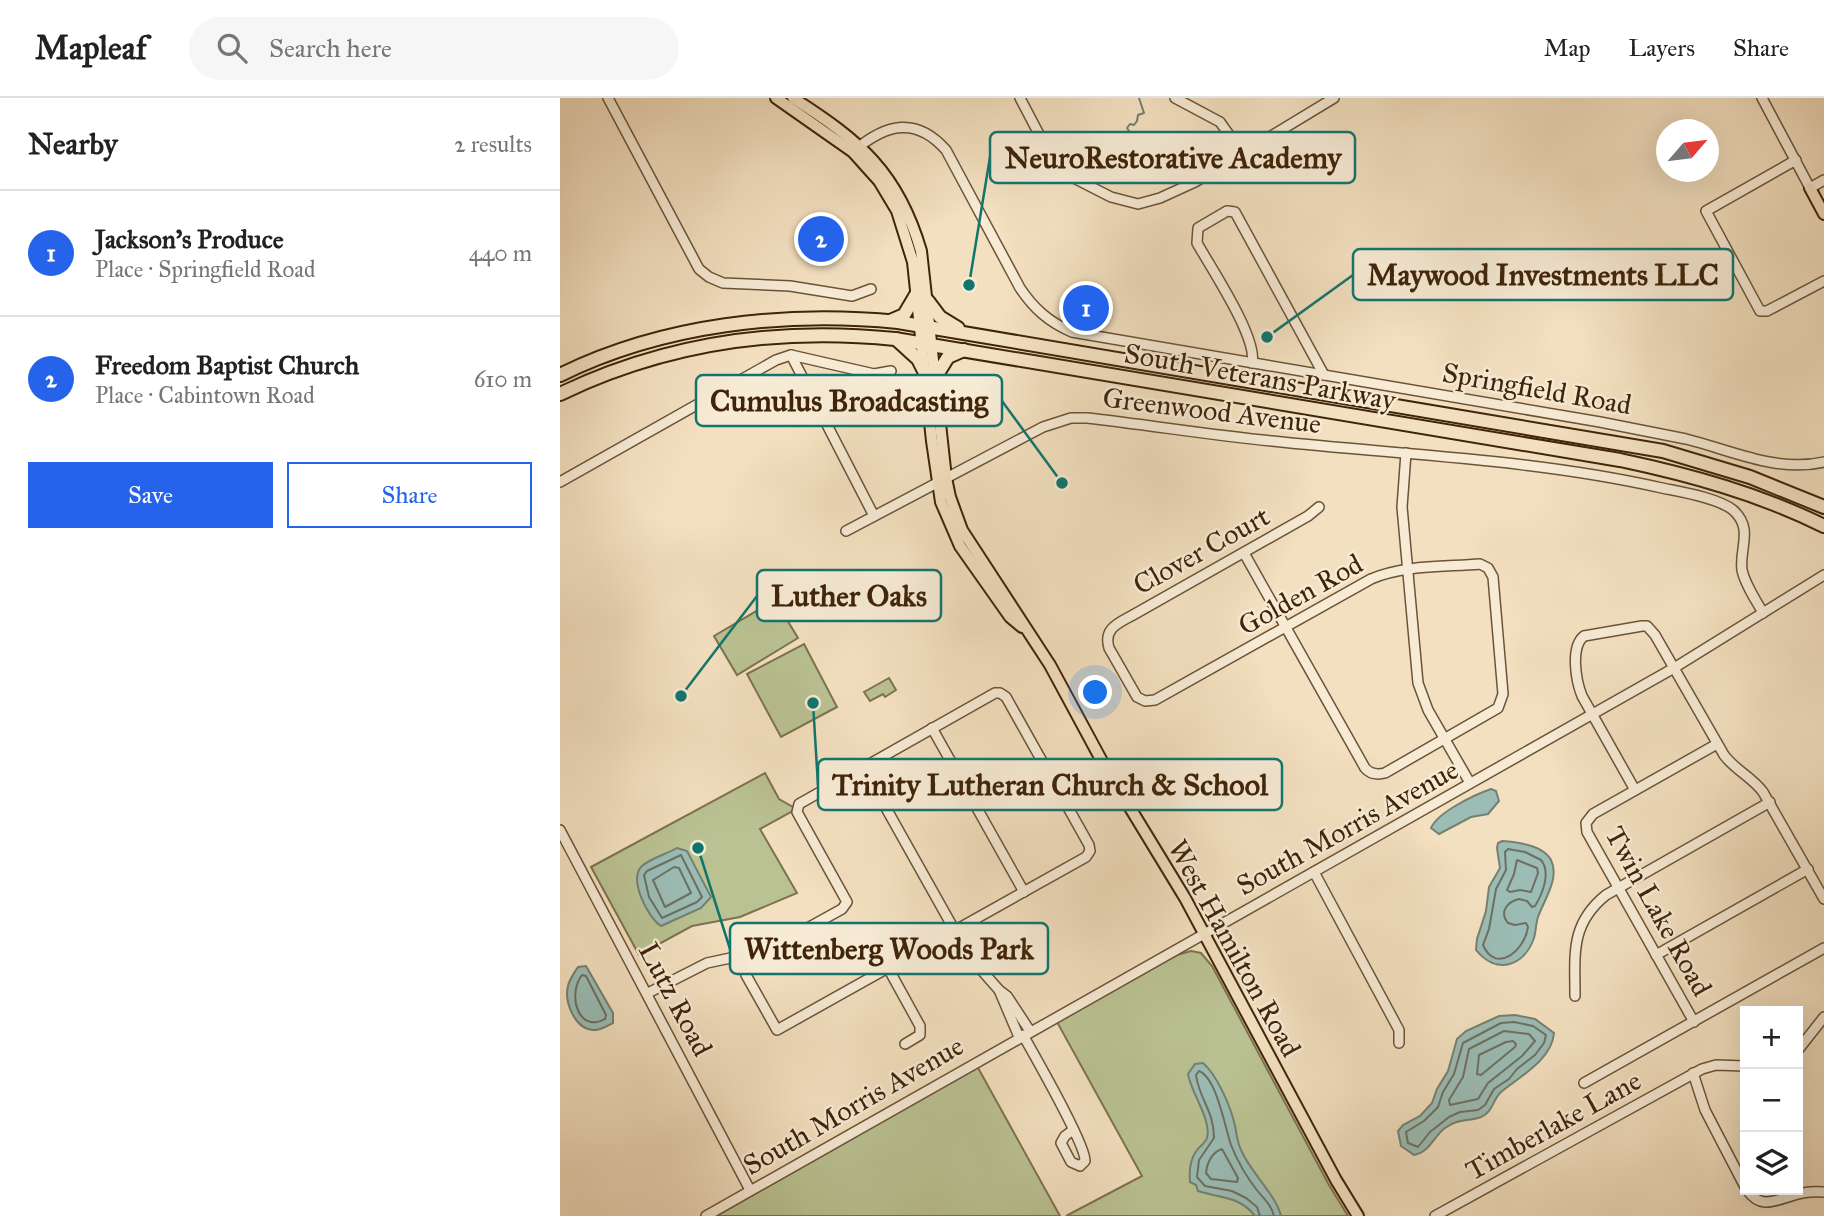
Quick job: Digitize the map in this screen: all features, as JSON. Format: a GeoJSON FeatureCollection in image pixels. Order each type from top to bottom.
{"type":"FeatureCollection","features":[{"type":"Feature","properties":{"kind":"highway"},"geometry":{"type":"LineString","coordinates":[[890,321],[904,315],[922,297],[940,317],[968,333]]}},
{"type":"Feature","properties":{"kind":"highway","name":"South Veterans Parkway"},"geometry":{"type":"LineString","coordinates":[[564,373],[663,338],[743,323],[815,318],[890,321],[1663,451],[1750,477],[1824,507]]}},
{"type":"Feature","properties":{"kind":"highway","name":"South Veterans Parkway"},"geometry":{"type":"LineString","coordinates":[[560,394],[660,356],[724,341],[814,334],[895,339],[1651,466],[1751,495],[1824,526]]}},
{"type":"Feature","properties":{"kind":"highway"},"geometry":{"type":"LineString","coordinates":[[895,339],[918,359],[930,376],[948,357],[966,350]]}},
{"type":"Feature","properties":{"kind":"main road"},"geometry":{"type":"LineString","coordinates":[[776,98],[857,149]]}},
{"type":"Feature","properties":{"kind":"main road"},"geometry":{"type":"LineString","coordinates":[[793,98],[857,149]]}},
{"type":"Feature","properties":{"kind":"main road","name":"West Hamilton Road"},"geometry":{"type":"LineString","coordinates":[[857,149],[893,185],[911,218],[921,251],[922,297],[941,481],[962,530],[1050,665],[1116,787],[1162,858],[1358,1216]]}},
{"type":"Feature","properties":{"kind":"main road"},"geometry":{"type":"LineString","coordinates":[[1810,188],[1824,214]]}},
{"type":"Feature","properties":{"kind":"street"},"geometry":{"type":"LineString","coordinates":[[608,98],[699,269],[709,277],[723,283],[790,286],[852,296],[871,289]]}},
{"type":"Feature","properties":{"kind":"street"},"geometry":{"type":"LineString","coordinates":[[1020,98],[1052,159],[1073,179],[1111,197],[1138,204],[1160,198],[1195,182],[1292,125],[1320,101],[1334,98]]}},
{"type":"Feature","properties":{"kind":"street"},"geometry":{"type":"LineString","coordinates":[[1175,98],[1220,121],[1242,153]]}},
{"type":"Feature","properties":{"kind":"street"},"geometry":{"type":"LineString","coordinates":[[1763,98],[1810,188],[1824,180]]}},
{"type":"Feature","properties":{"kind":"street","name":"Springfield Road"},"geometry":{"type":"LineString","coordinates":[[857,149],[875,135],[903,127],[921,130],[941,144],[1030,303],[1056,325],[1072,332],[1600,422],[1687,440],[1774,463],[1798,465],[1824,462]]}},
{"type":"Feature","properties":{"kind":"street"},"geometry":{"type":"LineString","coordinates":[[1796,160],[1706,211],[1759,311],[1767,312],[1824,281]]}},
{"type":"Feature","properties":{"kind":"street"},"geometry":{"type":"LineString","coordinates":[[1252,363],[1252,346],[1244,327],[1197,243],[1198,228],[1227,211],[1235,212],[1324,375]]}},
{"type":"Feature","properties":{"kind":"street"},"geometry":{"type":"LineString","coordinates":[[560,482],[776,360],[791,355],[874,374],[891,371]]}},
{"type":"Feature","properties":{"kind":"street"},"geometry":{"type":"LineString","coordinates":[[791,355],[874,516]]}},
{"type":"Feature","properties":{"kind":"street","name":"Greenwood Avenue"},"geometry":{"type":"LineString","coordinates":[[846,531],[1043,426],[1078,418],[1237,438],[1536,466],[1666,489],[1721,504],[1736,514],[1744,526],[1746,536],[1743,574],[1763,613]]}},
{"type":"Feature","properties":{"kind":"street"},"geometry":{"type":"LineString","coordinates":[[1406,453],[1402,507],[1418,683],[1424,704],[1470,783]]}},
{"type":"Feature","properties":{"kind":"street","name":"Clover Court"},"geometry":{"type":"LineString","coordinates":[[1145,701],[1137,697],[1109,648],[1108,634],[1112,627],[1308,516],[1319,507]]}},
{"type":"Feature","properties":{"kind":"street"},"geometry":{"type":"LineString","coordinates":[[1244,553],[1365,768],[1374,774],[1385,773],[1444,740]]}},
{"type":"Feature","properties":{"kind":"street","name":"Golden Rod"},"geometry":{"type":"LineString","coordinates":[[1145,701],[1155,700],[1371,579],[1390,572],[1480,564],[1487,568],[1493,577],[1503,694],[1501,705],[1444,740]]}},
{"type":"Feature","properties":{"kind":"street","name":"South Morris Avenue"},"geometry":{"type":"LineString","coordinates":[[706,1216],[1674,668],[1824,575]]}},
{"type":"Feature","properties":{"kind":"street"},"geometry":{"type":"LineString","coordinates":[[1717,744],[1634,790],[1578,685],[1576,649],[1581,638],[1647,626],[1653,632],[1717,744],[1731,764],[1758,785],[1770,802],[1824,899]]}},
{"type":"Feature","properties":{"kind":"street"},"geometry":{"type":"LineString","coordinates":[[648,993],[694,969],[768,950],[845,906],[844,897],[797,808],[803,801],[990,696],[1000,693],[1006,697],[1089,845],[1090,851],[1086,858],[776,1030],[746,975],[741,957]]}},
{"type":"Feature","properties":{"kind":"street"},"geometry":{"type":"LineString","coordinates":[[932,728],[1024,892]]}},
{"type":"Feature","properties":{"kind":"street"},"geometry":{"type":"LineString","coordinates":[[863,767],[969,956],[999,990],[1073,1130]]}},
{"type":"Feature","properties":{"kind":"street","name":"Twin Lake Road"},"geometry":{"type":"LineString","coordinates":[[1634,790],[1593,814],[1586,823],[1587,832],[1694,1021]]}},
{"type":"Feature","properties":{"kind":"street"},"geometry":{"type":"LineString","coordinates":[[1575,996],[1574,954],[1580,929],[1595,905],[1618,888],[1770,802]]}},
{"type":"Feature","properties":{"kind":"street","name":"Lutz Road"},"geometry":{"type":"LineString","coordinates":[[560,830],[750,1190]]}},
{"type":"Feature","properties":{"kind":"street"},"geometry":{"type":"LineString","coordinates":[[1656,955],[1808,869]]}},
{"type":"Feature","properties":{"kind":"street"},"geometry":{"type":"LineString","coordinates":[[1314,872],[1399,1030],[1399,1043]]}},
{"type":"Feature","properties":{"kind":"street"},"geometry":{"type":"LineString","coordinates":[[1584,1083],[1824,948]]}},
{"type":"Feature","properties":{"kind":"street"},"geometry":{"type":"LineString","coordinates":[[888,968],[920,1026],[920,1035],[905,1044]]}},
{"type":"Feature","properties":{"kind":"street"},"geometry":{"type":"LineString","coordinates":[[1803,1044],[1824,1017]]}},
{"type":"Feature","properties":{"kind":"street","name":"Timberlake Lane"},"geometry":{"type":"LineString","coordinates":[[1435,1216],[1693,1073],[1716,1065],[1740,1066]]}},
{"type":"Feature","properties":{"kind":"street"},"geometry":{"type":"LineString","coordinates":[[1693,1073],[1705,1110],[1740,1177]]}},
{"type":"Feature","properties":{"kind":"street"},"geometry":{"type":"LineString","coordinates":[[1803,1193],[1824,1192]]}},
{"type":"Feature","properties":{"kind":"street"},"geometry":{"type":"LineString","coordinates":[[1751,1195],[1754,1199],[1766,1203],[1796,1195]]}},
{"type":"Feature","properties":{"kind":"green space"},"geometry":{"type":"Polygon","coordinates":[[[775,600],[798,638],[737,675],[714,636],[775,600]]]}},
{"type":"Feature","properties":{"kind":"green space"},"geometry":{"type":"Polygon","coordinates":[[[804,644],[837,707],[781,737],[747,674],[804,644]]]}},
{"type":"Feature","properties":{"kind":"green space"},"geometry":{"type":"Polygon","coordinates":[[[889,678],[896,690],[885,697],[883,694],[870,701],[864,692],[889,678]]]}},
{"type":"Feature","properties":{"kind":"green space"},"geometry":{"type":"Polygon","coordinates":[[[765,773],[779,799],[793,807],[793,811],[760,829],[797,893],[740,917],[692,926],[639,955],[591,867],[765,773]]]}},
{"type":"Feature","properties":{"kind":"green space"},"geometry":{"type":"Polygon","coordinates":[[[1191,951],[1201,953],[1212,966],[1348,1216],[1066,1216],[1142,1176],[1057,1022],[1177,955],[1191,951]]]}},
{"type":"Feature","properties":{"kind":"green space"},"geometry":{"type":"Polygon","coordinates":[[[977,1066],[1060,1216],[716,1216],[977,1066]]]}},
{"type":"Feature","properties":{"kind":"water"},"geometry":{"type":"Polygon","coordinates":[[[1491,789],[1496,791],[1499,801],[1488,814],[1471,817],[1439,834],[1431,828],[1449,810],[1491,789]]]}},
{"type":"Feature","properties":{"kind":"water"},"geometry":{"type":"Polygon","coordinates":[[[1502,841],[1522,843],[1542,851],[1551,860],[1554,874],[1529,948],[1517,961],[1501,965],[1492,963],[1476,950],[1489,887],[1500,868],[1497,848],[1502,841]]]}},
{"type":"Feature","properties":{"kind":"water"},"geometry":{"type":"Polygon","coordinates":[[[677,848],[687,851],[711,897],[701,908],[661,926],[641,898],[638,872],[646,863],[677,848]]]}},
{"type":"Feature","properties":{"kind":"water"},"geometry":{"type":"Polygon","coordinates":[[[586,966],[613,1013],[613,1023],[598,1030],[581,1025],[569,1007],[567,992],[572,976],[578,967],[586,966]]]}},
{"type":"Feature","properties":{"kind":"water"},"geometry":{"type":"Polygon","coordinates":[[[1515,1015],[1535,1019],[1554,1033],[1552,1043],[1541,1060],[1501,1092],[1485,1115],[1450,1125],[1428,1148],[1414,1155],[1401,1146],[1398,1131],[1403,1125],[1420,1116],[1432,1103],[1448,1071],[1457,1039],[1466,1031],[1499,1016],[1515,1015]]]}},
{"type":"Feature","properties":{"kind":"water"},"geometry":{"type":"Polygon","coordinates":[[[1203,1063],[1227,1101],[1242,1152],[1274,1200],[1281,1216],[1255,1216],[1243,1205],[1198,1191],[1196,1185],[1190,1182],[1191,1161],[1206,1140],[1208,1131],[1188,1074],[1195,1064],[1203,1063]]]}},
{"type":"Feature","properties":{"kind":"waterway"},"geometry":{"type":"LineString","coordinates":[[1130,155],[1130,149],[1138,145],[1127,128],[1130,124],[1134,125],[1138,115],[1144,113],[1139,98]]}},
{"type":"Feature","properties":{"kind":"place","name":"Freedom Baptist Church"},"geometry":{"type":"Point","coordinates":[821,239]}},
{"type":"Feature","properties":{"kind":"place","name":"NeuroRestorative Academy"},"geometry":{"type":"Point","coordinates":[969,285]}},
{"type":"Feature","properties":{"kind":"place","name":"Jackson's Produce"},"geometry":{"type":"Point","coordinates":[1086,308]}},
{"type":"Feature","properties":{"kind":"place","name":"Maywood Investments LLC"},"geometry":{"type":"Point","coordinates":[1267,337]}},
{"type":"Feature","properties":{"kind":"place","name":"Cumulus Broadcasting"},"geometry":{"type":"Point","coordinates":[1062,483]}},
{"type":"Feature","properties":{"kind":"place","name":"Luther Oaks"},"geometry":{"type":"Point","coordinates":[681,696]}},
{"type":"Feature","properties":{"kind":"place","name":"Trinity Lutheran Church & School"},"geometry":{"type":"Point","coordinates":[813,703]}},
{"type":"Feature","properties":{"kind":"place","name":"Wittenberg Woods Park"},"geometry":{"type":"Point","coordinates":[698,848]}}]}
